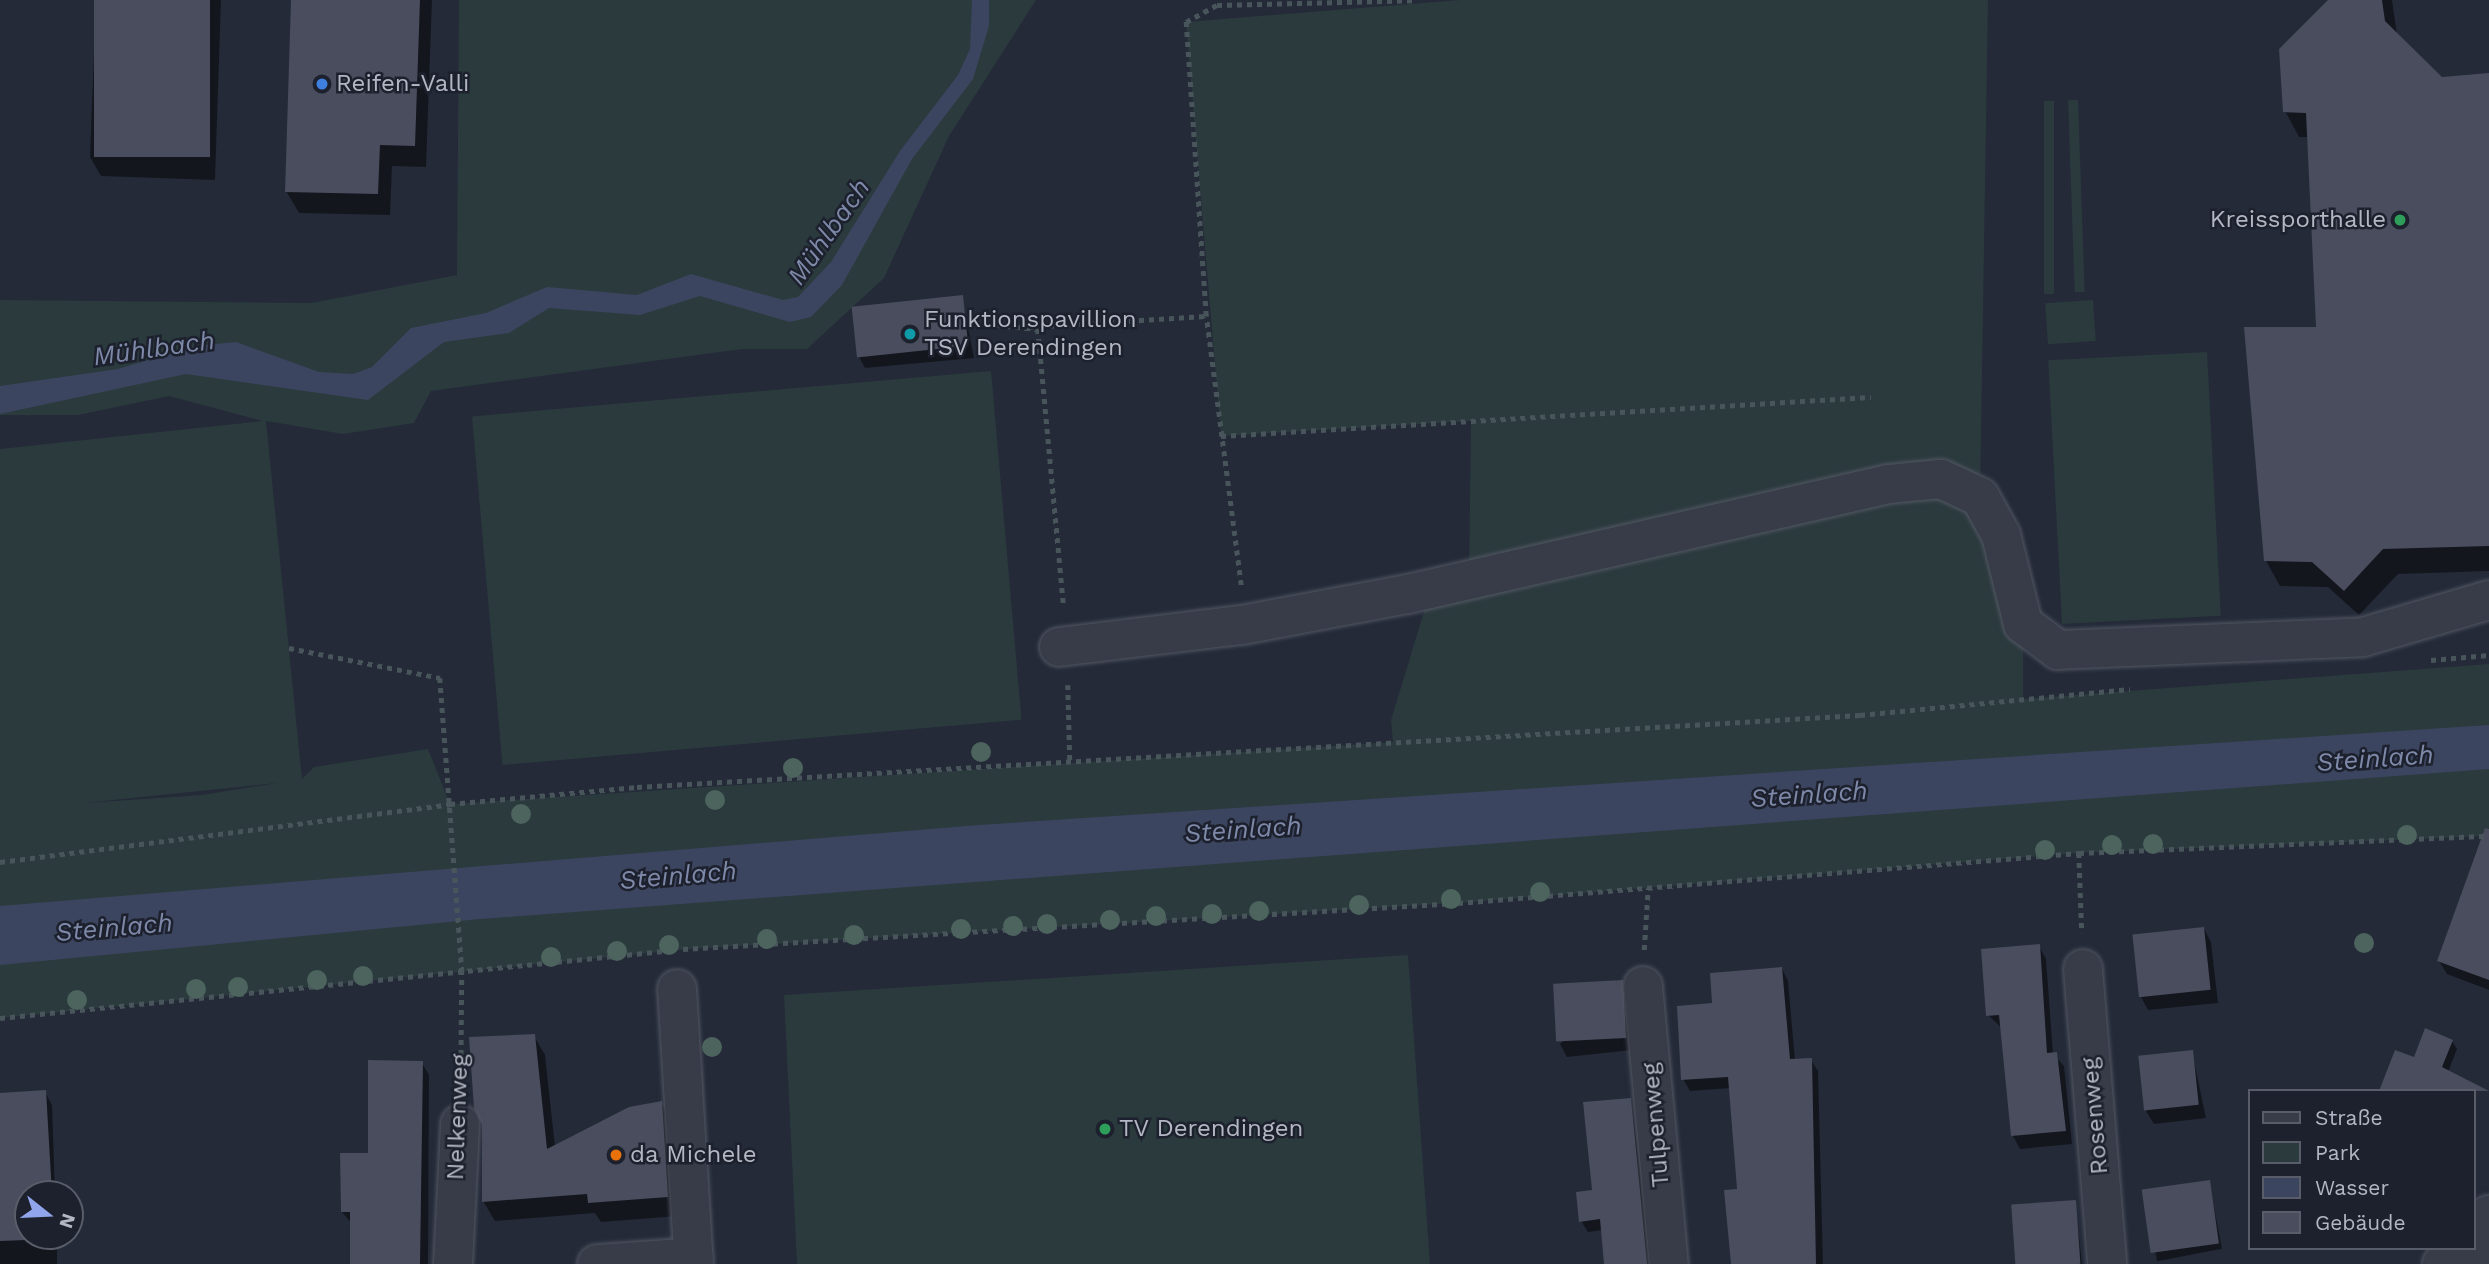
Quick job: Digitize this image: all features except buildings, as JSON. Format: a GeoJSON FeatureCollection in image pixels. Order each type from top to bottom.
{"type":"FeatureCollection","features":[{"type":"Feature","properties":{"kind":"street"},"geometry":{"type":"LineString","coordinates":[[1063,647],[1242,625],[1408,594],[1889,484],[1941,479],[1980,497],[2001,535],[2023,624],[2058,650],[2363,637],[2489,600]]}},
{"type":"Feature","properties":{"kind":"street","name":"Rosenweg"},"geometry":{"type":"LineString","coordinates":[[2083,969],[2107,1264]]}},
{"type":"Feature","properties":{"kind":"street","name":"Tulpenweg"},"geometry":{"type":"LineString","coordinates":[[1643,986],[1669,1264]]}},
{"type":"Feature","properties":{"kind":"street"},"geometry":{"type":"LineString","coordinates":[[597,1264],[694,1260],[677,989]]}},
{"type":"Feature","properties":{"kind":"street","name":"Nelkenweg"},"geometry":{"type":"LineString","coordinates":[[453,1264],[460,1124]]}},
{"type":"Feature","properties":{"kind":"street"},"geometry":{"type":"LineString","coordinates":[[2475,1224],[2489,1186]]}},
{"type":"Feature","properties":{"kind":"path"},"geometry":{"type":"LineString","coordinates":[[1242,625],[1206,316],[1186,22],[1217,5],[1416,0]]}},
{"type":"Feature","properties":{"kind":"path"},"geometry":{"type":"LineString","coordinates":[[993,329],[1206,316]]}},
{"type":"Feature","properties":{"kind":"path"},"geometry":{"type":"LineString","coordinates":[[965,322],[993,329],[1038,329],[1070,761]]}},
{"type":"Feature","properties":{"kind":"path"},"geometry":{"type":"LineString","coordinates":[[1221,436],[1871,397]]}},
{"type":"Feature","properties":{"kind":"path","name":"Nelkenweg"},"geometry":{"type":"LineString","coordinates":[[289,648],[440,678],[461,970],[460,1124]]}},
{"type":"Feature","properties":{"kind":"path"},"geometry":{"type":"LineString","coordinates":[[2420,662],[2489,655]]}},
{"type":"Feature","properties":{"kind":"path"},"geometry":{"type":"LineString","coordinates":[[0,862],[450,804],[1070,761],[1860,715],[2146,688]]}},
{"type":"Feature","properties":{"kind":"path"},"geometry":{"type":"LineString","coordinates":[[0,1018],[690,949],[1648,888],[2079,853],[2489,836]]}},
{"type":"Feature","properties":{"kind":"path"},"geometry":{"type":"LineString","coordinates":[[2079,853],[2083,969]]}},
{"type":"Feature","properties":{"kind":"path"},"geometry":{"type":"LineString","coordinates":[[1643,986],[1648,888]]}},
{"type":"Feature","properties":{"kind":"green space"},"geometry":{"type":"Polygon","coordinates":[[[459,0],[1036,0],[949,136],[884,278],[807,349],[742,349],[431,391],[414,423],[343,434],[266,421],[302,779],[314,767],[428,749],[450,804],[1393,742],[1391,720],[1431,589],[1469,580],[1471,421],[1221,436],[1186,22],[1460,0],[1988,0],[1980,497],[2023,624],[2023,699],[2489,664],[2489,836],[2079,853],[1458,903],[690,949],[0,1018],[0,449],[263,421],[169,396],[78,415],[0,415],[0,300],[312,303],[457,275],[459,0]],[[277,783],[84,803],[202,795],[277,783]]]}},
{"type":"Feature","properties":{"kind":"green space"},"geometry":{"type":"Polygon","coordinates":[[[2068,100],[2078,100],[2085,292],[2075,292],[2068,100]]]}},
{"type":"Feature","properties":{"kind":"green space"},"geometry":{"type":"Polygon","coordinates":[[[2044,101],[2054,101],[2054,294],[2044,294],[2044,101]]]}},
{"type":"Feature","properties":{"kind":"green space"},"geometry":{"type":"Polygon","coordinates":[[[2093,300],[2096,341],[2048,344],[2045,303],[2093,300]]]}},
{"type":"Feature","properties":{"kind":"green space"},"geometry":{"type":"Polygon","coordinates":[[[2207,352],[2221,616],[2062,624],[2048,360],[2207,352]]]}},
{"type":"Feature","properties":{"kind":"green space"},"geometry":{"type":"Polygon","coordinates":[[[991,371],[1022,720],[502,765],[472,416],[991,371]]]}},
{"type":"Feature","properties":{"kind":"green space","name":"TV Derendingen"},"geometry":{"type":"Polygon","coordinates":[[[1408,955],[1430,1264],[797,1264],[784,995],[1408,955]]]}},
{"type":"Feature","properties":{"kind":"water"},"geometry":{"type":"Polygon","coordinates":[[[972,0],[989,0],[989,26],[973,79],[912,159],[842,285],[811,317],[790,322],[700,296],[640,315],[549,308],[509,333],[444,342],[368,400],[186,374],[0,414],[0,386],[118,369],[195,346],[236,342],[319,372],[353,374],[372,367],[411,328],[486,313],[547,287],[637,295],[691,274],[783,300],[798,297],[831,262],[900,151],[958,75],[970,49],[972,0]]]}},
{"type":"Feature","properties":{"kind":"water","name":"Steinlach"},"geometry":{"type":"Polygon","coordinates":[[[2489,725],[2489,769],[480,919],[0,965],[0,906],[979,825],[2489,725]]]}},
{"type":"Feature","properties":{"kind":"place","name":"Reifen-Valli"},"geometry":{"type":"Point","coordinates":[322,84]}},
{"type":"Feature","properties":{"kind":"place","name":"Kreissporthalle"},"geometry":{"type":"Point","coordinates":[2400,220]}},
{"type":"Feature","properties":{"kind":"place","name":"Funktionspavillion TSV Derendingen"},"geometry":{"type":"Point","coordinates":[910,334]}},
{"type":"Feature","properties":{"kind":"place","name":"TV Derendingen"},"geometry":{"type":"Point","coordinates":[1105,1129]}},
{"type":"Feature","properties":{"kind":"place","name":"da Michele"},"geometry":{"type":"Point","coordinates":[616,1155]}},
{"type":"Feature","properties":{"kind":"water label","name":"Mühlbach"},"geometry":{"type":"Point","coordinates":[829,232]}},
{"type":"Feature","properties":{"kind":"water label","name":"Mühlbach"},"geometry":{"type":"Point","coordinates":[154,349]}}]}
